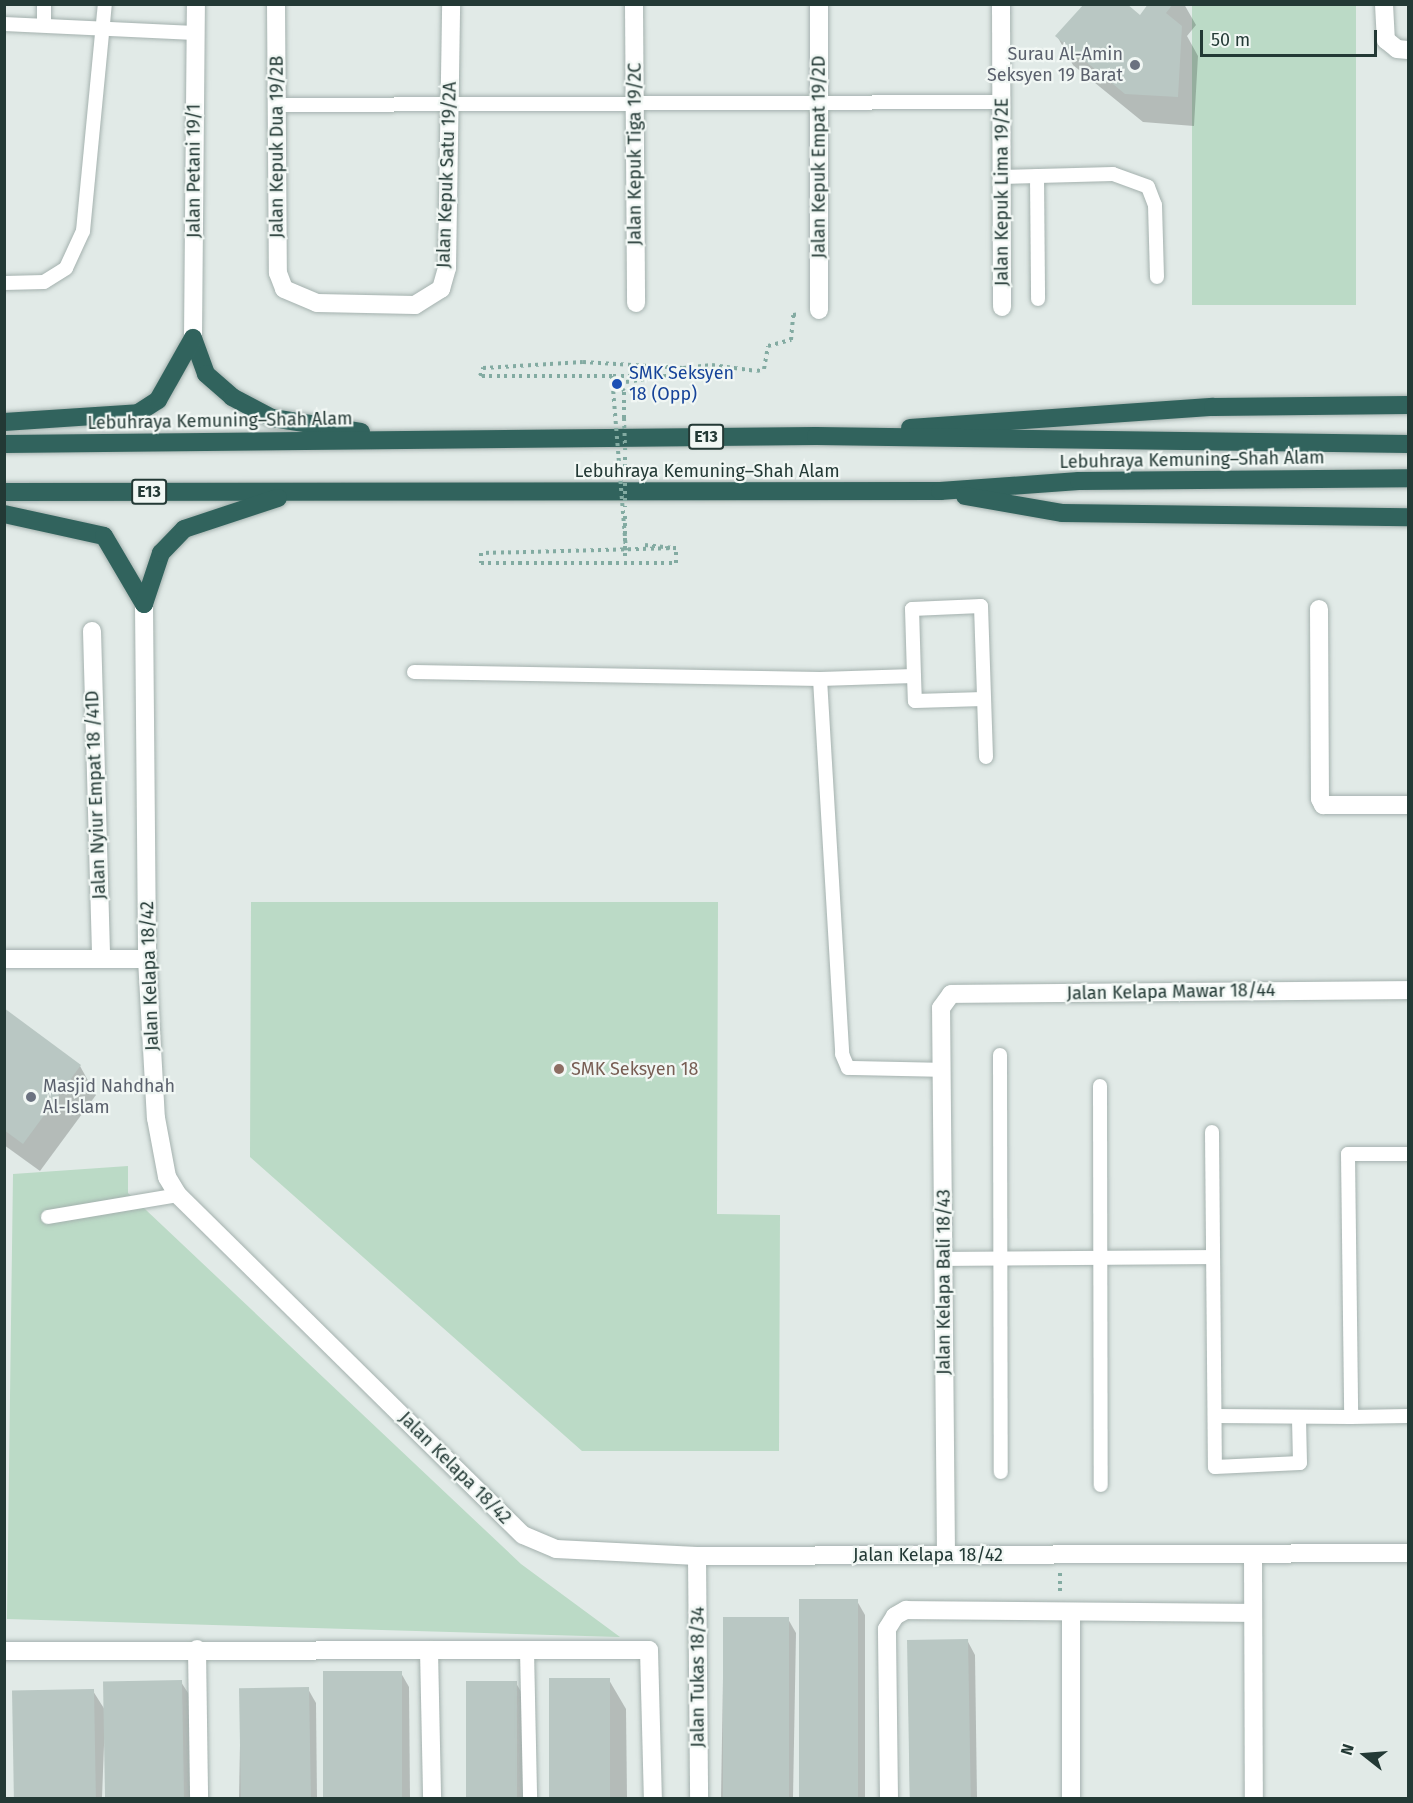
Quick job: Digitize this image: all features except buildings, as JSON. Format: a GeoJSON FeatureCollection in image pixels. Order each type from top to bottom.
{"type":"FeatureCollection","features":[{"type":"Feature","properties":{"kind":"highway"},"geometry":{"type":"LineString","coordinates":[[4,422],[138,412],[158,399],[193,338]]}},
{"type":"Feature","properties":{"kind":"highway"},"geometry":{"type":"LineString","coordinates":[[193,338],[206,374],[232,397],[272,418],[406,440]]}},
{"type":"Feature","properties":{"kind":"highway"},"geometry":{"type":"LineString","coordinates":[[816,436],[1201,408],[1408,405]]}},
{"type":"Feature","properties":{"kind":"highway","name":"Lebuhraya Kemuning–Shah Alam"},"geometry":{"type":"LineString","coordinates":[[4,444],[192,445],[406,440],[816,436],[1408,444]]}},
{"type":"Feature","properties":{"kind":"highway","name":"Lebuhraya Kemuning–Shah Alam"},"geometry":{"type":"LineString","coordinates":[[4,492],[939,491],[1078,481],[1408,478]]}},
{"type":"Feature","properties":{"kind":"highway"},"geometry":{"type":"LineString","coordinates":[[939,491],[1062,513],[1408,517]]}},
{"type":"Feature","properties":{"kind":"highway"},"geometry":{"type":"LineString","coordinates":[[144,604],[161,553],[184,529],[294,493]]}},
{"type":"Feature","properties":{"kind":"highway"},"geometry":{"type":"LineString","coordinates":[[4,514],[104,536],[144,604]]}},
{"type":"Feature","properties":{"kind":"street","name":"Jalan Petani 19/1"},"geometry":{"type":"LineString","coordinates":[[193,338],[196,4]]}},
{"type":"Feature","properties":{"kind":"street","name":"Jalan Kepuk Dua 19/2B"},"geometry":{"type":"LineString","coordinates":[[276,4],[278,273],[284,289]]}},
{"type":"Feature","properties":{"kind":"street","name":"Jalan Kepuk Satu 19/2A"},"geometry":{"type":"LineString","coordinates":[[284,289],[317,303],[415,305],[441,289],[447,268],[451,4]]}},
{"type":"Feature","properties":{"kind":"street","name":"Jalan Kepuk Tiga 19/2C"},"geometry":{"type":"LineString","coordinates":[[634,4],[636,303]]}},
{"type":"Feature","properties":{"kind":"street","name":"Jalan Kepuk Empat 19/2D"},"geometry":{"type":"LineString","coordinates":[[819,4],[819,310]]}},
{"type":"Feature","properties":{"kind":"street","name":"Jalan Kepuk Lima 19/2E"},"geometry":{"type":"LineString","coordinates":[[1000,4],[1002,307]]}},
{"type":"Feature","properties":{"kind":"street"},"geometry":{"type":"LineString","coordinates":[[1384,4],[1386,40],[1397,49],[1408,50]]}},
{"type":"Feature","properties":{"kind":"street","name":"Jalan Kelapa 18/42"},"geometry":{"type":"LineString","coordinates":[[144,604],[147,959],[162,1160],[178,1195],[523,1535],[556,1549],[697,1556],[1408,1552]]}},
{"type":"Feature","properties":{"kind":"street"},"geometry":{"type":"LineString","coordinates":[[1319,609],[1320,799],[1323,804],[1330,805],[1408,805]]}},
{"type":"Feature","properties":{"kind":"street","name":"Jalan Nyiur Empat 18 /41D"},"geometry":{"type":"LineString","coordinates":[[92,631],[101,960]]}},
{"type":"Feature","properties":{"kind":"street"},"geometry":{"type":"LineString","coordinates":[[4,959],[147,959]]}},
{"type":"Feature","properties":{"kind":"street","name":"Jalan Kelapa Mawar 18/44"},"geometry":{"type":"LineString","coordinates":[[941,1008],[951,994],[1408,990]]}},
{"type":"Feature","properties":{"kind":"street","name":"Jalan Kelapa Bali 18/43"},"geometry":{"type":"LineString","coordinates":[[941,1008],[946,1556]]}},
{"type":"Feature","properties":{"kind":"street"},"geometry":{"type":"LineString","coordinates":[[1252,1554],[1254,1798]]}},
{"type":"Feature","properties":{"kind":"street","name":"Jalan Tukas 18/34"},"geometry":{"type":"LineString","coordinates":[[697,1556],[699,1798]]}},
{"type":"Feature","properties":{"kind":"street"},"geometry":{"type":"LineString","coordinates":[[889,1798],[887,1629],[895,1616],[906,1610],[1253,1613]]}},
{"type":"Feature","properties":{"kind":"street"},"geometry":{"type":"LineString","coordinates":[[1066,1612],[1071,1798]]}},
{"type":"Feature","properties":{"kind":"street"},"geometry":{"type":"LineString","coordinates":[[197,1649],[199,1798]]}},
{"type":"Feature","properties":{"kind":"street"},"geometry":{"type":"LineString","coordinates":[[429,1650],[432,1798]]}},
{"type":"Feature","properties":{"kind":"street"},"geometry":{"type":"LineString","coordinates":[[4,1651],[649,1650],[653,1798]]}},
{"type":"Feature","properties":{"kind":"lane"},"geometry":{"type":"LineString","coordinates":[[44,4],[44,25]]}},
{"type":"Feature","properties":{"kind":"lane"},"geometry":{"type":"LineString","coordinates":[[4,283],[44,282],[66,268],[83,231],[105,4]]}},
{"type":"Feature","properties":{"kind":"lane"},"geometry":{"type":"LineString","coordinates":[[4,24],[44,25],[103,31],[195,33]]}},
{"type":"Feature","properties":{"kind":"lane"},"geometry":{"type":"LineString","coordinates":[[278,105],[1001,102]]}},
{"type":"Feature","properties":{"kind":"lane"},"geometry":{"type":"LineString","coordinates":[[1001,177],[1113,174],[1148,187],[1155,205],[1157,277]]}},
{"type":"Feature","properties":{"kind":"lane"},"geometry":{"type":"LineString","coordinates":[[1037,176],[1038,299]]}},
{"type":"Feature","properties":{"kind":"lane"},"geometry":{"type":"LineString","coordinates":[[984,699],[915,701],[912,609],[981,606],[986,757]]}},
{"type":"Feature","properties":{"kind":"lane"},"geometry":{"type":"LineString","coordinates":[[414,672],[820,679],[914,676]]}},
{"type":"Feature","properties":{"kind":"lane"},"geometry":{"type":"LineString","coordinates":[[820,679],[842,1054],[848,1068],[942,1070]]}},
{"type":"Feature","properties":{"kind":"lane"},"geometry":{"type":"LineString","coordinates":[[1000,1055],[1001,1472]]}},
{"type":"Feature","properties":{"kind":"lane"},"geometry":{"type":"LineString","coordinates":[[1100,1086],[1101,1485]]}},
{"type":"Feature","properties":{"kind":"lane"},"geometry":{"type":"LineString","coordinates":[[1212,1132],[1215,1467],[1300,1463],[1299,1418]]}},
{"type":"Feature","properties":{"kind":"lane"},"geometry":{"type":"LineString","coordinates":[[1351,1417],[1348,1154],[1408,1154]]}},
{"type":"Feature","properties":{"kind":"lane"},"geometry":{"type":"LineString","coordinates":[[48,1217],[178,1195]]}},
{"type":"Feature","properties":{"kind":"lane"},"geometry":{"type":"LineString","coordinates":[[943,1259],[1213,1257]]}},
{"type":"Feature","properties":{"kind":"lane"},"geometry":{"type":"LineString","coordinates":[[1215,1416],[1299,1418],[1408,1416]]}},
{"type":"Feature","properties":{"kind":"lane"},"geometry":{"type":"LineString","coordinates":[[527,1650],[530,1798]]}},
{"type":"Feature","properties":{"kind":"path"},"geometry":{"type":"LineString","coordinates":[[626,382],[666,376],[480,376],[483,368],[583,362],[683,368],[712,365],[764,369],[768,346],[791,340],[793,315],[819,310]]}},
{"type":"Feature","properties":{"kind":"path"},"geometry":{"type":"LineString","coordinates":[[612,376],[624,391],[625,556]]}},
{"type":"Feature","properties":{"kind":"path"},"geometry":{"type":"LineString","coordinates":[[612,376],[626,550]]}},
{"type":"Feature","properties":{"kind":"path"},"geometry":{"type":"LineString","coordinates":[[645,545],[676,548]]}},
{"type":"Feature","properties":{"kind":"path"},"geometry":{"type":"LineString","coordinates":[[676,548],[676,563],[481,563],[482,553],[676,548]]}},
{"type":"Feature","properties":{"kind":"path"},"geometry":{"type":"LineString","coordinates":[[1060,1555],[1066,1612]]}},
{"type":"Feature","properties":{"kind":"green space"},"geometry":{"type":"Polygon","coordinates":[[[1192,5],[1356,5],[1356,305],[1192,305],[1192,5]]]}},
{"type":"Feature","properties":{"kind":"green space"},"geometry":{"type":"Polygon","coordinates":[[[251,902],[718,902],[717,1214],[780,1215],[779,1451],[582,1451],[250,1157],[251,902]]]}},
{"type":"Feature","properties":{"kind":"green space"},"geometry":{"type":"Polygon","coordinates":[[[128,1166],[128,1193],[521,1564],[620,1637],[7,1619],[13,1174],[128,1166]]]}},
{"type":"Feature","properties":{"kind":"place","name":"Surau Al-Amin Seksyen 19 Barat"},"geometry":{"type":"Point","coordinates":[1135,65]}},
{"type":"Feature","properties":{"kind":"place","name":"SMK Seksyen 18 (Opp)"},"geometry":{"type":"Point","coordinates":[617,384]}},
{"type":"Feature","properties":{"kind":"place","name":"SMK Seksyen 18"},"geometry":{"type":"Point","coordinates":[559,1069]}},
{"type":"Feature","properties":{"kind":"place","name":"Masjid Nahdhah Al-Islam"},"geometry":{"type":"Point","coordinates":[31,1097]}}]}
